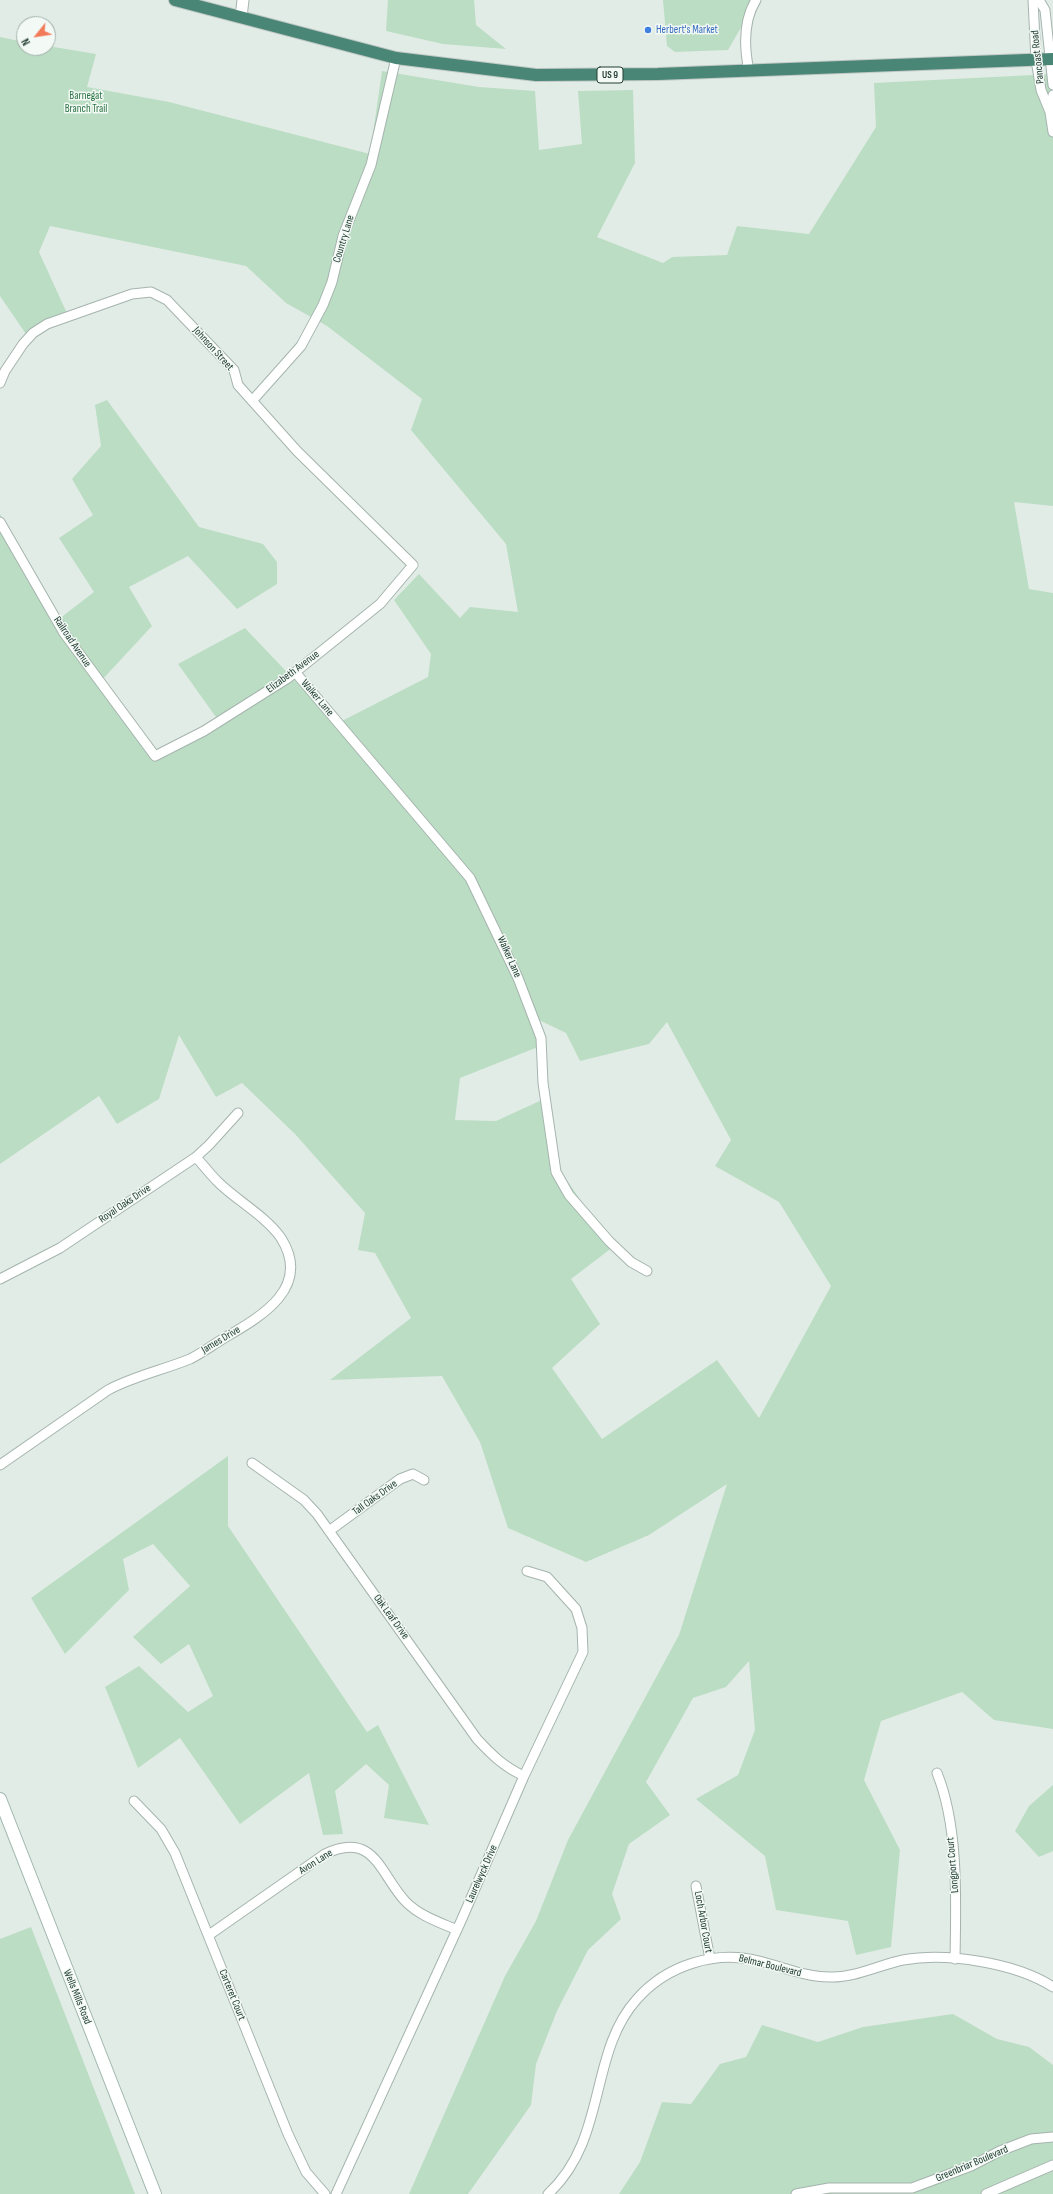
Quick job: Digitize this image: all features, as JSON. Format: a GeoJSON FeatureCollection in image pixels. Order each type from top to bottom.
{"type":"FeatureCollection","features":[{"type":"Feature","properties":{"kind":"highway","name":"US 9"},"geometry":{"type":"LineString","coordinates":[[175,0],[396,58],[536,75],[658,74],[1052,59]]}},
{"type":"Feature","properties":{"kind":"main road","name":"Wells Mills Road"},"geometry":{"type":"LineString","coordinates":[[0,1799],[155,2194]]}},
{"type":"Feature","properties":{"kind":"street"},"geometry":{"type":"LineString","coordinates":[[241,17],[242,0]]}},
{"type":"Feature","properties":{"kind":"street"},"geometry":{"type":"LineString","coordinates":[[749,70],[746,55],[746,30],[756,0]]}},
{"type":"Feature","properties":{"kind":"street","name":"Pancoast Road"},"geometry":{"type":"LineString","coordinates":[[1033,0],[1036,60],[1041,90],[1050,112],[1053,132]]}},
{"type":"Feature","properties":{"kind":"street","name":"Pancoast Road"},"geometry":{"type":"LineString","coordinates":[[1039,0],[1045,10],[1052,59],[1053,86]]}},
{"type":"Feature","properties":{"kind":"street","name":"Country Lane"},"geometry":{"type":"LineString","coordinates":[[252,401],[301,346],[323,305],[332,282],[343,236],[371,164],[396,58]]}},
{"type":"Feature","properties":{"kind":"street","name":"Pancoast Road"},"geometry":{"type":"LineString","coordinates":[[1050,112],[1053,95]]}},
{"type":"Feature","properties":{"kind":"street","name":"Johnson Street"},"geometry":{"type":"LineString","coordinates":[[0,383],[8,366],[23,344],[33,333],[47,324],[132,294],[151,292],[167,300],[234,370],[238,385],[297,451],[413,565]]}},
{"type":"Feature","properties":{"kind":"street","name":"Railroad Avenue"},"geometry":{"type":"LineString","coordinates":[[0,522],[64,633],[155,756]]}},
{"type":"Feature","properties":{"kind":"street","name":"Elizabeth Avenue"},"geometry":{"type":"LineString","coordinates":[[155,756],[204,731],[295,672],[380,604],[413,565]]}},
{"type":"Feature","properties":{"kind":"street","name":"Walker Lane"},"geometry":{"type":"LineString","coordinates":[[295,672],[470,878],[515,970],[541,1038],[543,1083],[556,1172],[569,1195],[609,1241],[631,1262],[647,1271]]}},
{"type":"Feature","properties":{"kind":"street","name":"Royal Oaks Drive"},"geometry":{"type":"LineString","coordinates":[[0,1279],[60,1248],[196,1156],[209,1145],[238,1113]]}},
{"type":"Feature","properties":{"kind":"street","name":"James Drive"},"geometry":{"type":"LineString","coordinates":[[0,1465],[108,1390],[127,1380],[190,1359],[257,1319],[274,1305],[282,1294],[288,1279],[290,1262],[281,1238],[273,1229],[218,1182],[196,1156]]}},
{"type":"Feature","properties":{"kind":"street","name":"Oak Leaf Drive"},"geometry":{"type":"LineString","coordinates":[[252,1463],[304,1500],[329,1531],[478,1739],[495,1758],[512,1770],[524,1776]]}},
{"type":"Feature","properties":{"kind":"street","name":"Tall Oaks Drive"},"geometry":{"type":"LineString","coordinates":[[329,1531],[400,1479],[413,1474],[424,1480]]}},
{"type":"Feature","properties":{"kind":"street","name":"Laurelwyck Drive"},"geometry":{"type":"LineString","coordinates":[[336,2194],[457,1930],[524,1776],[583,1652],[584,1639],[580,1618],[570,1600],[547,1577],[527,1572]]}},
{"type":"Feature","properties":{"kind":"street","name":"Longport Court"},"geometry":{"type":"LineString","coordinates":[[937,1773],[948,1811],[955,1871],[955,1959]]}},
{"type":"Feature","properties":{"kind":"street","name":"Carteret Court"},"geometry":{"type":"LineString","coordinates":[[134,1800],[161,1829],[175,1853],[288,2134],[306,2172],[325,2194]]}},
{"type":"Feature","properties":{"kind":"street","name":"Avon Lane"},"geometry":{"type":"LineString","coordinates":[[209,1935],[325,1854],[346,1846],[359,1848],[381,1865],[405,1900],[413,1908],[457,1930]]}},
{"type":"Feature","properties":{"kind":"street","name":"Loch Arbor Court"},"geometry":{"type":"LineString","coordinates":[[696,1886],[710,1959]]}},
{"type":"Feature","properties":{"kind":"street","name":"Belmar Boulevard"},"geometry":{"type":"LineString","coordinates":[[548,2194],[571,2166],[585,2141],[613,2040],[636,2000],[652,1983],[674,1971],[720,1956],[738,1957],[813,1976],[831,1978],[904,1960],[955,1959],[974,1960],[1020,1971],[1053,1987]]}},
{"type":"Feature","properties":{"kind":"street","name":"Greenbriar Boulevard"},"geometry":{"type":"LineString","coordinates":[[796,2194],[829,2188],[912,2188],[965,2168],[1000,2151],[1031,2139],[1053,2137]]}},
{"type":"Feature","properties":{"kind":"street"},"geometry":{"type":"LineString","coordinates":[[986,2194],[1053,2164]]}},
{"type":"Feature","properties":{"kind":"street"},"geometry":{"type":"LineString","coordinates":[[848,2188],[857,2194]]}},
{"type":"Feature","properties":{"kind":"street"},"geometry":{"type":"LineString","coordinates":[[872,2194],[880,2188]]}},
{"type":"Feature","properties":{"kind":"green space"},"geometry":{"type":"Polygon","coordinates":[[[388,0],[474,0],[476,25],[506,49],[443,44],[386,31],[388,0]]]}},
{"type":"Feature","properties":{"kind":"green space"},"geometry":{"type":"Polygon","coordinates":[[[663,0],[757,0],[728,50],[675,52],[667,46],[663,0]]]}},
{"type":"Feature","properties":{"kind":"green space","name":"Barnegat Branch Trail"},"geometry":{"type":"Polygon","coordinates":[[[0,37],[16,40],[16,56],[56,56],[56,47],[96,54],[87,87],[169,102],[370,154],[382,71],[479,87],[535,91],[539,150],[582,144],[578,91],[633,90],[635,163],[597,237],[663,263],[672,257],[727,255],[737,226],[809,234],[876,127],[874,83],[1053,74],[1053,506],[1014,502],[1029,589],[1053,593],[1053,1729],[994,1720],[962,1692],[881,1721],[864,1780],[900,1850],[891,1947],[856,1955],[848,1921],[776,1910],[765,1856],[696,1799],[738,1775],[755,1730],[749,1661],[726,1687],[693,1698],[646,1782],[670,1815],[629,1844],[612,1894],[621,1919],[588,1950],[557,2011],[536,2064],[531,2105],[468,2194],[409,2194],[505,1976],[536,1921],[568,1840],[679,1635],[727,1484],[649,1535],[586,1562],[508,1528],[480,1442],[442,1376],[330,1380],[411,1318],[375,1253],[358,1250],[365,1213],[295,1134],[242,1083],[216,1097],[179,1035],[159,1099],[117,1124],[99,1096],[0,1164],[0,514],[59,619],[94,592],[59,538],[93,515],[72,479],[101,446],[95,405],[107,400],[199,527],[263,544],[277,562],[277,584],[237,609],[188,556],[129,587],[152,626],[101,681],[156,756],[218,720],[178,664],[245,628],[336,724],[428,677],[431,654],[394,600],[419,574],[460,618],[470,607],[518,612],[506,544],[411,430],[422,399],[327,326],[286,303],[246,266],[50,226],[39,252],[70,320],[28,337],[0,296],[0,37]],[[539,1020],[538,1047],[460,1078],[455,1120],[496,1121],[544,1099],[559,1169],[613,1247],[571,1279],[600,1324],[552,1368],[602,1439],[717,1360],[759,1418],[831,1286],[779,1202],[715,1166],[731,1140],[667,1022],[649,1044],[580,1061],[566,1033],[539,1020]]]}},
{"type":"Feature","properties":{"kind":"green space"},"geometry":{"type":"Polygon","coordinates":[[[228,1456],[228,1526],[367,1732],[378,1725],[429,1825],[384,1818],[389,1785],[366,1764],[335,1791],[343,1834],[323,1835],[309,1773],[240,1824],[180,1738],[138,1768],[105,1687],[139,1666],[188,1712],[213,1696],[189,1644],[161,1664],[133,1637],[190,1586],[153,1544],[123,1559],[129,1590],[65,1654],[31,1598],[228,1456]]]}},
{"type":"Feature","properties":{"kind":"green space"},"geometry":{"type":"Polygon","coordinates":[[[1053,1785],[1053,1851],[1039,1857],[1015,1831],[1029,1806],[1053,1785]]]}},
{"type":"Feature","properties":{"kind":"green space"},"geometry":{"type":"Polygon","coordinates":[[[31,1927],[135,2194],[0,2194],[0,1939],[31,1927]]]}},
{"type":"Feature","properties":{"kind":"green space"},"geometry":{"type":"Polygon","coordinates":[[[953,2014],[997,2039],[1029,2047],[1053,2065],[1053,2194],[619,2194],[640,2162],[662,2102],[691,2104],[720,2064],[746,2057],[762,2025],[818,2042],[863,2027],[953,2014]]]}},
{"type":"Feature","properties":{"kind":"place","name":"Herbert's Market"},"geometry":{"type":"Point","coordinates":[648,30]}}]}
